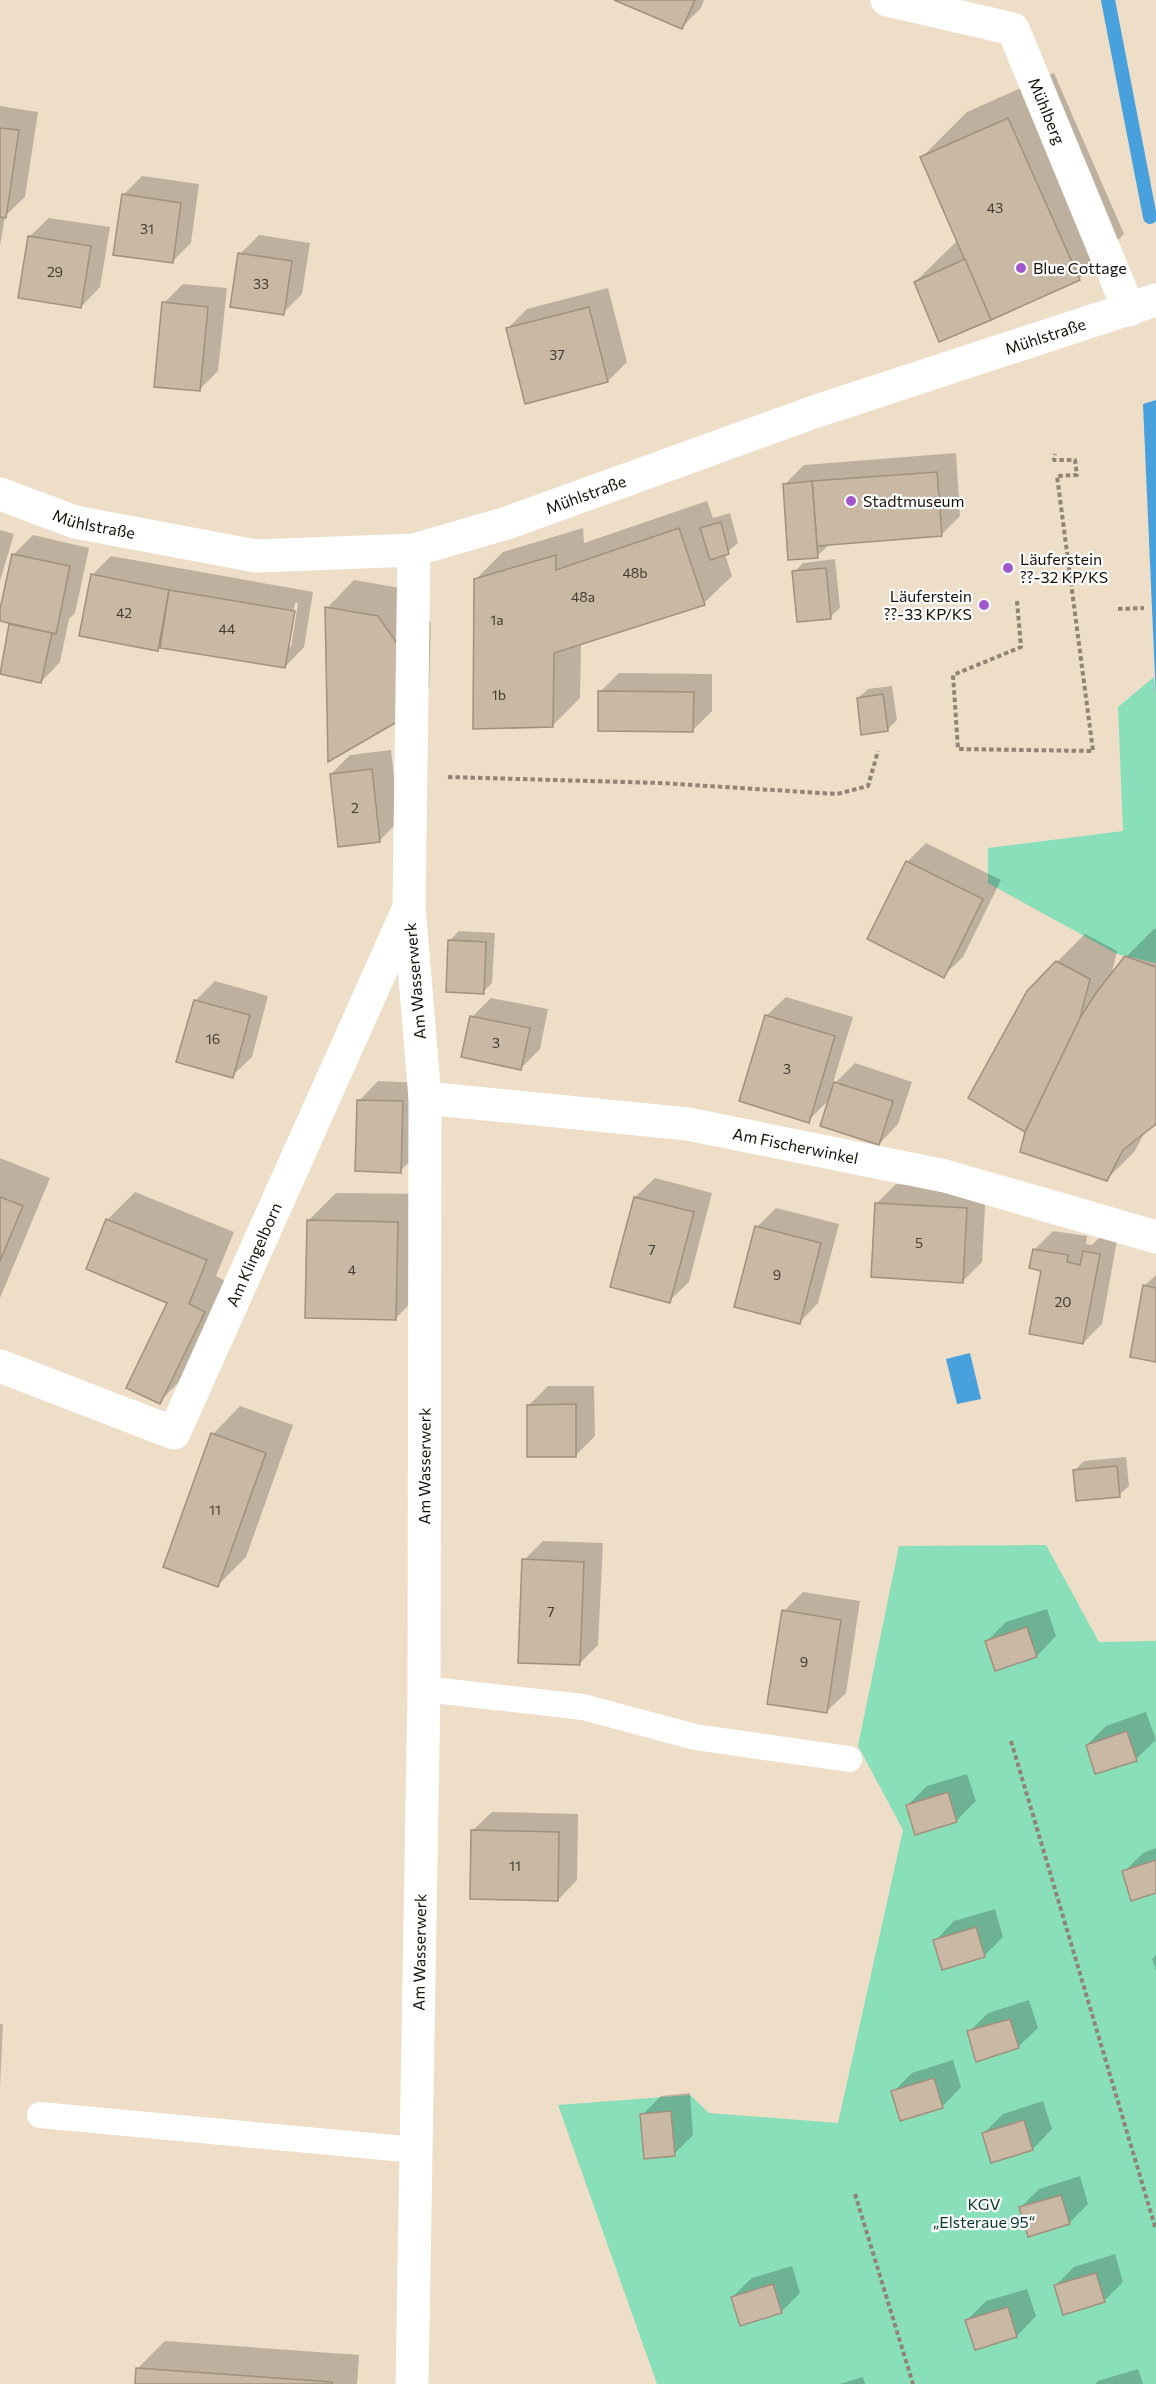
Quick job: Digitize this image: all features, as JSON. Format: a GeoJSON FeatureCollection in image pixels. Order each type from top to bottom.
{"type":"FeatureCollection","features":[{"type":"Feature","properties":{"kind":"street","name":"Mühlberg"},"geometry":{"type":"LineString","coordinates":[[887,0],[1013,29],[1142,305]]}},
{"type":"Feature","properties":{"kind":"street","name":"Mühlstraße"},"geometry":{"type":"LineString","coordinates":[[0,494],[75,522],[256,556],[414,550],[507,523],[814,412],[1142,305]]}},
{"type":"Feature","properties":{"kind":"street","name":"Am Wasserwerk"},"geometry":{"type":"LineString","coordinates":[[412,2384],[424,1689],[425,1098],[410,906],[414,550]]}},
{"type":"Feature","properties":{"kind":"street","name":"Am Klingelborn"},"geometry":{"type":"LineString","coordinates":[[0,1366],[174,1433],[410,906]]}},
{"type":"Feature","properties":{"kind":"street","name":"Am Fischerwinkel"},"geometry":{"type":"LineString","coordinates":[[425,1098],[688,1124],[945,1176],[1156,1237]]}},
{"type":"Feature","properties":{"kind":"lane"},"geometry":{"type":"LineString","coordinates":[[424,1689],[583,1707],[695,1737],[849,1759]]}},
{"type":"Feature","properties":{"kind":"lane"},"geometry":{"type":"LineString","coordinates":[[40,2115],[415,2150]]}},
{"type":"Feature","properties":{"kind":"path"},"geometry":{"type":"LineString","coordinates":[[1017,601],[1021,647],[953,675],[958,749],[1093,752],[1057,476],[1077,475],[1075,460],[1054,460],[1055,454]]}},
{"type":"Feature","properties":{"kind":"path"},"geometry":{"type":"LineString","coordinates":[[1118,609],[1144,608]]}},
{"type":"Feature","properties":{"kind":"path"},"geometry":{"type":"LineString","coordinates":[[411,777],[660,783],[837,794],[868,786],[878,751]]}},
{"type":"Feature","properties":{"kind":"path"},"geometry":{"type":"LineString","coordinates":[[1011,1741],[1156,2230]]}},
{"type":"Feature","properties":{"kind":"path"},"geometry":{"type":"LineString","coordinates":[[855,2194],[913,2384]]}},
{"type":"Feature","properties":{"kind":"green space"},"geometry":{"type":"Polygon","coordinates":[[[1154,677],[1156,699],[1156,963],[1117,954],[988,883],[988,848],[1123,831],[1118,707],[1154,677]]]}},
{"type":"Feature","properties":{"kind":"green space","name":"KGV „Elsteraue 95“"},"geometry":{"type":"Polygon","coordinates":[[[1046,1545],[1099,1642],[1156,1641],[1156,2384],[657,2384],[558,2105],[690,2095],[709,2113],[838,2123],[903,1830],[858,1746],[899,1546],[1046,1545]]]}},
{"type":"Feature","properties":{"kind":"water"},"geometry":{"type":"Polygon","coordinates":[[[1156,400],[1156,699],[1143,404],[1156,400]]]}},
{"type":"Feature","properties":{"kind":"water"},"geometry":{"type":"Polygon","coordinates":[[[970,1353],[981,1399],[957,1404],[946,1359],[970,1353]]]}},
{"type":"Feature","properties":{"kind":"building"},"geometry":{"type":"Polygon","coordinates":[[[614,0],[695,0],[682,29],[614,0]]]}},
{"type":"Feature","properties":{"kind":"building"},"geometry":{"type":"Polygon","coordinates":[[[1008,118],[1080,280],[991,320],[920,157],[1008,118]]]}},
{"type":"Feature","properties":{"kind":"building"},"geometry":{"type":"Polygon","coordinates":[[[0,128],[19,130],[6,218],[0,217],[0,128]]]}},
{"type":"Feature","properties":{"kind":"building"},"geometry":{"type":"Polygon","coordinates":[[[122,194],[181,203],[173,263],[113,255],[122,194]]]}},
{"type":"Feature","properties":{"kind":"building"},"geometry":{"type":"Polygon","coordinates":[[[28,236],[91,246],[81,308],[18,298],[28,236]]]}},
{"type":"Feature","properties":{"kind":"building"},"geometry":{"type":"Polygon","coordinates":[[[238,253],[292,261],[284,315],[230,307],[238,253]]]}},
{"type":"Feature","properties":{"kind":"building"},"geometry":{"type":"Polygon","coordinates":[[[965,259],[991,320],[939,342],[914,282],[965,259]]]}},
{"type":"Feature","properties":{"kind":"building"},"geometry":{"type":"Polygon","coordinates":[[[162,302],[208,307],[200,391],[154,387],[162,302]]]}},
{"type":"Feature","properties":{"kind":"building"},"geometry":{"type":"Polygon","coordinates":[[[589,307],[608,382],[525,404],[506,328],[589,307]]]}},
{"type":"Feature","properties":{"kind":"building"},"geometry":{"type":"Polygon","coordinates":[[[937,472],[942,536],[817,546],[812,481],[937,472]]]}},
{"type":"Feature","properties":{"kind":"building"},"geometry":{"type":"Polygon","coordinates":[[[812,481],[818,558],[788,560],[783,484],[812,481]]]}},
{"type":"Feature","properties":{"kind":"building"},"geometry":{"type":"Polygon","coordinates":[[[721,522],[729,554],[710,560],[700,528],[721,522]]]}},
{"type":"Feature","properties":{"kind":"building"},"geometry":{"type":"Polygon","coordinates":[[[679,528],[705,605],[554,653],[553,727],[473,729],[474,579],[556,555],[556,570],[679,528]]]}},
{"type":"Feature","properties":{"kind":"building"},"geometry":{"type":"Polygon","coordinates":[[[12,554],[70,566],[56,634],[0,621],[0,609],[12,554]]]}},
{"type":"Feature","properties":{"kind":"building"},"geometry":{"type":"Polygon","coordinates":[[[826,568],[831,619],[797,622],[792,571],[826,568]]]}},
{"type":"Feature","properties":{"kind":"building"},"geometry":{"type":"Polygon","coordinates":[[[91,574],[169,590],[158,651],[79,636],[91,574]]]}},
{"type":"Feature","properties":{"kind":"building"},"geometry":{"type":"Polygon","coordinates":[[[169,590],[295,611],[285,668],[160,648],[169,590]]]}},
{"type":"Feature","properties":{"kind":"building"},"geometry":{"type":"Polygon","coordinates":[[[325,607],[378,616],[403,652],[402,719],[328,762],[325,607]]]}},
{"type":"Feature","properties":{"kind":"building"},"geometry":{"type":"Polygon","coordinates":[[[9,624],[52,633],[41,683],[0,674],[9,624]]]}},
{"type":"Feature","properties":{"kind":"building"},"geometry":{"type":"Polygon","coordinates":[[[598,691],[694,692],[693,732],[598,731],[598,691]]]}},
{"type":"Feature","properties":{"kind":"building"},"geometry":{"type":"Polygon","coordinates":[[[883,694],[888,731],[861,735],[857,698],[883,694]]]}},
{"type":"Feature","properties":{"kind":"building"},"geometry":{"type":"Polygon","coordinates":[[[372,769],[380,842],[338,847],[330,774],[372,769]]]}},
{"type":"Feature","properties":{"kind":"building"},"geometry":{"type":"Polygon","coordinates":[[[906,861],[983,899],[944,978],[867,939],[906,861]]]}},
{"type":"Feature","properties":{"kind":"building"},"geometry":{"type":"Polygon","coordinates":[[[448,940],[486,942],[484,994],[446,992],[448,940]]]}},
{"type":"Feature","properties":{"kind":"building"},"geometry":{"type":"Polygon","coordinates":[[[1125,956],[1156,967],[1156,1124],[1123,1150],[1107,1181],[1020,1152],[1025,1132],[1080,1018],[1125,956]]]}},
{"type":"Feature","properties":{"kind":"building"},"geometry":{"type":"Polygon","coordinates":[[[1056,961],[1090,979],[1080,1018],[1025,1132],[968,1098],[1027,991],[1056,961]]]}},
{"type":"Feature","properties":{"kind":"building"},"geometry":{"type":"Polygon","coordinates":[[[194,1000],[250,1015],[233,1078],[176,1062],[194,1000]]]}},
{"type":"Feature","properties":{"kind":"building"},"geometry":{"type":"Polygon","coordinates":[[[765,1015],[835,1036],[809,1123],[739,1101],[765,1015]]]}},
{"type":"Feature","properties":{"kind":"building"},"geometry":{"type":"Polygon","coordinates":[[[470,1016],[530,1028],[521,1070],[461,1057],[470,1016]]]}},
{"type":"Feature","properties":{"kind":"building"},"geometry":{"type":"Polygon","coordinates":[[[834,1082],[893,1101],[879,1145],[820,1126],[834,1082]]]}},
{"type":"Feature","properties":{"kind":"building"},"geometry":{"type":"Polygon","coordinates":[[[357,1100],[403,1101],[401,1173],[355,1171],[357,1100]]]}},
{"type":"Feature","properties":{"kind":"building"},"geometry":{"type":"Polygon","coordinates":[[[0,1197],[23,1206],[0,1261],[0,1197]]]}},
{"type":"Feature","properties":{"kind":"building"},"geometry":{"type":"Polygon","coordinates":[[[634,1197],[694,1212],[670,1303],[610,1287],[634,1197]]]}},
{"type":"Feature","properties":{"kind":"building"},"geometry":{"type":"Polygon","coordinates":[[[875,1203],[967,1208],[963,1283],[871,1277],[875,1203]]]}},
{"type":"Feature","properties":{"kind":"building"},"geometry":{"type":"Polygon","coordinates":[[[106,1219],[207,1260],[189,1304],[205,1312],[160,1404],[126,1388],[167,1303],[86,1269],[106,1219]]]}},
{"type":"Feature","properties":{"kind":"building"},"geometry":{"type":"Polygon","coordinates":[[[307,1220],[398,1222],[396,1320],[305,1318],[307,1220]]]}},
{"type":"Feature","properties":{"kind":"building"},"geometry":{"type":"Polygon","coordinates":[[[755,1226],[821,1243],[800,1324],[734,1307],[755,1226]]]}},
{"type":"Feature","properties":{"kind":"building"},"geometry":{"type":"Polygon","coordinates":[[[1033,1249],[1068,1255],[1067,1262],[1080,1265],[1083,1251],[1100,1254],[1083,1344],[1029,1334],[1041,1271],[1029,1268],[1033,1249]]]}},
{"type":"Feature","properties":{"kind":"building"},"geometry":{"type":"Polygon","coordinates":[[[1143,1285],[1156,1288],[1156,1362],[1130,1357],[1143,1285]]]}},
{"type":"Feature","properties":{"kind":"building"},"geometry":{"type":"Polygon","coordinates":[[[576,1404],[576,1457],[527,1457],[527,1405],[576,1404]]]}},
{"type":"Feature","properties":{"kind":"building"},"geometry":{"type":"Polygon","coordinates":[[[211,1433],[266,1453],[218,1587],[163,1567],[211,1433]]]}},
{"type":"Feature","properties":{"kind":"building"},"geometry":{"type":"Polygon","coordinates":[[[1117,1466],[1120,1497],[1076,1501],[1073,1470],[1117,1466]]]}},
{"type":"Feature","properties":{"kind":"building"},"geometry":{"type":"Polygon","coordinates":[[[522,1559],[584,1562],[580,1665],[518,1663],[522,1559]]]}},
{"type":"Feature","properties":{"kind":"building"},"geometry":{"type":"Polygon","coordinates":[[[782,1610],[841,1620],[827,1713],[767,1704],[782,1610]]]}},
{"type":"Feature","properties":{"kind":"building"},"geometry":{"type":"Polygon","coordinates":[[[1027,1627],[1037,1657],[995,1671],[985,1641],[1027,1627]]]}},
{"type":"Feature","properties":{"kind":"building"},"geometry":{"type":"Polygon","coordinates":[[[1127,1731],[1137,1761],[1095,1774],[1086,1745],[1127,1731]]]}},
{"type":"Feature","properties":{"kind":"building"},"geometry":{"type":"Polygon","coordinates":[[[948,1792],[957,1822],[915,1835],[906,1805],[948,1792]]]}},
{"type":"Feature","properties":{"kind":"building"},"geometry":{"type":"Polygon","coordinates":[[[471,1830],[559,1832],[558,1901],[470,1899],[471,1830]]]}},
{"type":"Feature","properties":{"kind":"building"},"geometry":{"type":"Polygon","coordinates":[[[1156,1860],[1156,1893],[1131,1901],[1122,1871],[1156,1860]]]}},
{"type":"Feature","properties":{"kind":"building"},"geometry":{"type":"Polygon","coordinates":[[[976,1927],[985,1957],[942,1970],[933,1940],[976,1927]]]}},
{"type":"Feature","properties":{"kind":"building"},"geometry":{"type":"Polygon","coordinates":[[[1010,2019],[1019,2048],[976,2062],[967,2031],[1010,2019]]]}},
{"type":"Feature","properties":{"kind":"building"},"geometry":{"type":"Polygon","coordinates":[[[934,2078],[943,2108],[900,2121],[891,2091],[934,2078]]]}},
{"type":"Feature","properties":{"kind":"building"},"geometry":{"type":"Polygon","coordinates":[[[671,2111],[675,2156],[644,2159],[640,2114],[671,2111]]]}},
{"type":"Feature","properties":{"kind":"building"},"geometry":{"type":"Polygon","coordinates":[[[1024,2120],[1033,2150],[991,2163],[982,2133],[1024,2120]]]}},
{"type":"Feature","properties":{"kind":"building"},"geometry":{"type":"Polygon","coordinates":[[[1061,2195],[1070,2224],[1028,2237],[1019,2207],[1061,2195]]]}},
{"type":"Feature","properties":{"kind":"building"},"geometry":{"type":"Polygon","coordinates":[[[1096,2273],[1105,2302],[1063,2315],[1054,2285],[1096,2273]]]}},
{"type":"Feature","properties":{"kind":"building"},"geometry":{"type":"Polygon","coordinates":[[[773,2284],[782,2313],[740,2326],[731,2297],[773,2284]]]}},
{"type":"Feature","properties":{"kind":"building"},"geometry":{"type":"Polygon","coordinates":[[[1008,2307],[1017,2337],[975,2350],[965,2320],[1008,2307]]]}},
{"type":"Feature","properties":{"kind":"building"},"geometry":{"type":"Polygon","coordinates":[[[136,2368],[332,2382],[332,2384],[135,2384],[136,2368]]]}},
{"type":"Feature","properties":{"kind":"waterway"},"geometry":{"type":"LineString","coordinates":[[1108,0],[1150,217]]}},
{"type":"Feature","properties":{"kind":"place","name":"Blue Cottage"},"geometry":{"type":"Point","coordinates":[1021,268]}},
{"type":"Feature","properties":{"kind":"place","name":"Stadtmuseum"},"geometry":{"type":"Point","coordinates":[851,501]}},
{"type":"Feature","properties":{"kind":"place","name":"Läuferstein ??-32 KP/KS"},"geometry":{"type":"Point","coordinates":[1008,568]}},
{"type":"Feature","properties":{"kind":"place","name":"Läuferstein ??-33 KP/KS"},"geometry":{"type":"Point","coordinates":[984,605]}}]}
